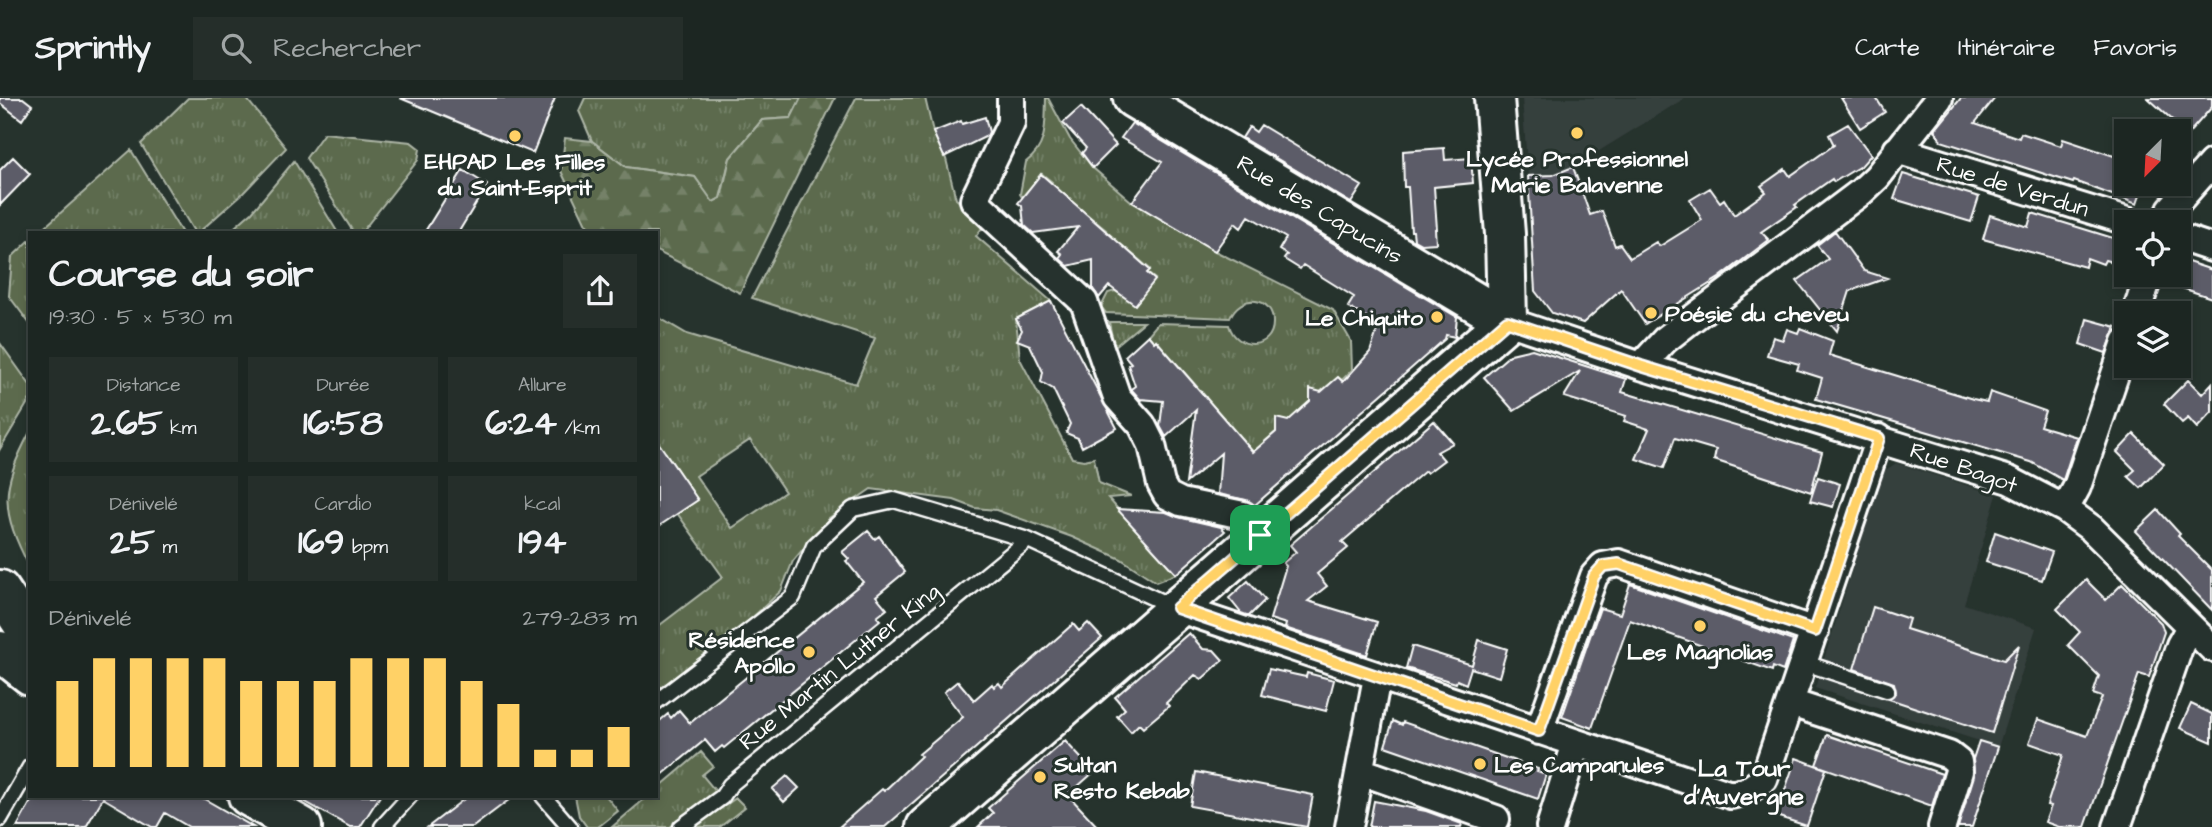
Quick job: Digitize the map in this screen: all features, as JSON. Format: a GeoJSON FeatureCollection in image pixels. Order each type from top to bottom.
{"type":"FeatureCollection","features":[{"type":"Feature","properties":{"kind":"street"},"geometry":{"type":"LineString","coordinates":[[1011,98],[1011,123],[974,200],[1084,302],[1118,397],[1142,425],[1152,445],[1161,484],[1167,495],[1181,502],[1243,515],[1260,535]]}},
{"type":"Feature","properties":{"kind":"street","name":"Rue des Capucins"},"geometry":{"type":"LineString","coordinates":[[1133,98],[1507,321]]}},
{"type":"Feature","properties":{"kind":"street"},"geometry":{"type":"LineString","coordinates":[[926,827],[1507,321],[1505,234],[1494,98]]}},
{"type":"Feature","properties":{"kind":"street"},"geometry":{"type":"LineString","coordinates":[[1641,366],[1665,340],[1861,192],[1939,98]]}},
{"type":"Feature","properties":{"kind":"street","name":"Rue de Verdun"},"geometry":{"type":"LineString","coordinates":[[1897,150],[2114,217]]}},
{"type":"Feature","properties":{"kind":"street"},"geometry":{"type":"LineString","coordinates":[[2171,210],[2212,163]]}},
{"type":"Feature","properties":{"kind":"street"},"geometry":{"type":"LineString","coordinates":[[2191,241],[2212,248]]}},
{"type":"Feature","properties":{"kind":"street","name":"Rue Bagot"},"geometry":{"type":"LineString","coordinates":[[1507,321],[1641,366],[2009,480],[2065,509],[2092,529],[2212,648]]}},
{"type":"Feature","properties":{"kind":"street"},"geometry":{"type":"LineString","coordinates":[[2065,509],[2077,487],[2114,378]]}},
{"type":"Feature","properties":{"kind":"street"},"geometry":{"type":"LineString","coordinates":[[1177,608],[1731,795],[1747,791],[1764,779],[1879,438]]}},
{"type":"Feature","properties":{"kind":"street"},"geometry":{"type":"LineString","coordinates":[[1539,731],[1594,576],[1603,566],[1619,564],[1815,631]]}},
{"type":"Feature","properties":{"kind":"street"},"geometry":{"type":"LineString","coordinates":[[2,597],[28,632]]}},
{"type":"Feature","properties":{"kind":"street"},"geometry":{"type":"LineString","coordinates":[[2117,827],[2180,645],[2190,626]]}},
{"type":"Feature","properties":{"kind":"street"},"geometry":{"type":"LineString","coordinates":[[0,652],[28,673]]}},
{"type":"Feature","properties":{"kind":"street"},"geometry":{"type":"LineString","coordinates":[[1349,827],[1377,677]]}},
{"type":"Feature","properties":{"kind":"street"},"geometry":{"type":"LineString","coordinates":[[1791,703],[1950,755],[1958,762],[1959,771],[1942,827]]}},
{"type":"Feature","properties":{"kind":"street"},"geometry":{"type":"LineString","coordinates":[[1550,827],[1576,743]]}},
{"type":"Feature","properties":{"kind":"street"},"geometry":{"type":"LineString","coordinates":[[1360,771],[1496,818]]}},
{"type":"Feature","properties":{"kind":"street"},"geometry":{"type":"LineString","coordinates":[[251,798],[302,827]]}},
{"type":"Feature","properties":{"kind":"lane"},"geometry":{"type":"LineString","coordinates":[[658,700],[793,597],[814,546],[853,509],[894,500],[1028,540],[1177,608]]}},
{"type":"Feature","properties":{"kind":"lane","name":"Rue Martin Luther King"},"geometry":{"type":"LineString","coordinates":[[681,827],[722,797],[730,785],[1028,540]]}},
{"type":"Feature","properties":{"kind":"lane"},"geometry":{"type":"LineString","coordinates":[[1805,663],[1888,690]]}},
{"type":"Feature","properties":{"kind":"lane"},"geometry":{"type":"LineString","coordinates":[[0,819],[28,770]]}},
{"type":"Feature","properties":{"kind":"lane"},"geometry":{"type":"LineString","coordinates":[[382,827],[408,798]]}},
{"type":"Feature","properties":{"kind":"lane"},"geometry":{"type":"LineString","coordinates":[[550,799],[570,827]]}},
{"type":"Feature","properties":{"kind":"shaded area","name":"Lycée Professionnel Marie Balavenne"},"geometry":{"type":"Polygon","coordinates":[[[1522,98],[1685,98],[1573,167],[1553,175],[1528,176],[1522,98]]]}},
{"type":"Feature","properties":{"kind":"shaded area"},"geometry":{"type":"Polygon","coordinates":[[[1896,463],[1997,495],[1964,604],[2036,628],[1998,747],[1815,688],[1883,472],[1896,463]]]}},
{"type":"Feature","properties":{"kind":"green space"},"geometry":{"type":"Polygon","coordinates":[[[188,98],[246,98],[286,148],[243,193],[200,231],[194,231],[141,144],[188,98]]]}},
{"type":"Feature","properties":{"kind":"green space"},"geometry":{"type":"Polygon","coordinates":[[[585,98],[801,98],[791,118],[762,120],[730,158],[720,198],[712,203],[695,177],[626,167],[592,141],[579,111],[585,98]]]}},
{"type":"Feature","properties":{"kind":"green space"},"geometry":{"type":"Polygon","coordinates":[[[801,98],[835,98],[740,293],[658,252],[658,231],[594,231],[586,224],[561,171],[565,138],[592,141],[626,167],[695,177],[713,202],[721,198],[730,158],[762,120],[791,118],[801,98]]]}},
{"type":"Feature","properties":{"kind":"green space"},"geometry":{"type":"Polygon","coordinates":[[[856,98],[925,98],[933,132],[946,159],[956,199],[985,224],[976,236],[1051,301],[1016,319],[1020,359],[1072,458],[1094,458],[1099,483],[1131,496],[1108,498],[1176,574],[1156,582],[1121,559],[1072,537],[996,510],[975,508],[954,500],[871,489],[829,518],[793,561],[781,591],[742,627],[658,693],[658,626],[723,577],[677,513],[697,500],[666,453],[658,458],[658,317],[687,334],[856,384],[875,338],[752,298],[856,98]],[[750,440],[696,476],[732,528],[785,492],[750,440]]]}},
{"type":"Feature","properties":{"kind":"green space"},"geometry":{"type":"Polygon","coordinates":[[[1046,98],[1070,139],[1093,168],[1132,202],[1215,251],[1333,310],[1351,341],[1352,370],[1342,380],[1338,377],[1319,393],[1311,390],[1313,399],[1286,423],[1276,419],[1279,429],[1253,452],[1244,442],[1240,445],[1224,418],[1211,404],[1208,406],[1206,397],[1156,340],[1154,342],[1148,335],[1158,323],[1229,325],[1239,339],[1254,344],[1267,338],[1271,332],[1272,314],[1268,307],[1256,301],[1248,301],[1241,304],[1230,318],[1106,313],[1101,307],[1108,293],[1115,291],[1135,304],[1155,279],[1147,273],[1150,269],[1123,246],[1103,234],[1106,230],[1069,202],[1071,199],[1050,185],[1052,182],[1042,174],[1022,197],[1020,194],[1026,162],[1042,142],[1046,98]]]}},
{"type":"Feature","properties":{"kind":"green space"},"geometry":{"type":"Polygon","coordinates":[[[324,133],[411,142],[420,149],[418,160],[363,231],[353,231],[306,158],[324,133]]]}},
{"type":"Feature","properties":{"kind":"green space"},"geometry":{"type":"Polygon","coordinates":[[[131,150],[181,231],[40,231],[131,150]]]}},
{"type":"Feature","properties":{"kind":"green space"},"geometry":{"type":"Polygon","coordinates":[[[294,161],[337,231],[230,231],[252,212],[294,161]]]}},
{"type":"Feature","properties":{"kind":"green space"},"geometry":{"type":"Polygon","coordinates":[[[28,242],[28,321],[9,296],[12,257],[28,242]]]}},
{"type":"Feature","properties":{"kind":"green space"},"geometry":{"type":"Polygon","coordinates":[[[1109,322],[1144,322],[1114,347],[1109,322]]]}},
{"type":"Feature","properties":{"kind":"green space"},"geometry":{"type":"Polygon","coordinates":[[[0,343],[28,382],[28,402],[0,449],[0,343]]]}},
{"type":"Feature","properties":{"kind":"green space"},"geometry":{"type":"Polygon","coordinates":[[[28,436],[28,564],[9,515],[9,485],[28,436]]]}},
{"type":"Feature","properties":{"kind":"green space"},"geometry":{"type":"Polygon","coordinates":[[[701,752],[713,766],[702,775],[718,794],[670,827],[612,827],[646,798],[658,798],[658,788],[701,752]]]}},
{"type":"Feature","properties":{"kind":"green space"},"geometry":{"type":"Polygon","coordinates":[[[575,798],[608,798],[618,811],[598,827],[587,827],[579,816],[575,798]]]}},
{"type":"Feature","properties":{"kind":"green space"},"geometry":{"type":"Polygon","coordinates":[[[736,798],[745,807],[720,827],[694,827],[736,798]]]}},
{"type":"Feature","properties":{"kind":"building"},"geometry":{"type":"Polygon","coordinates":[[[0,98],[23,98],[32,105],[22,120],[0,103],[0,98]]]}},
{"type":"Feature","properties":{"kind":"building","name":"EHPAD Les Filles du Saint-Esprit"},"geometry":{"type":"Polygon","coordinates":[[[400,98],[555,98],[533,153],[400,98]]]}},
{"type":"Feature","properties":{"kind":"building"},"geometry":{"type":"Polygon","coordinates":[[[1841,98],[1876,98],[1885,112],[1860,128],[1841,98]]]}},
{"type":"Feature","properties":{"kind":"building"},"geometry":{"type":"Polygon","coordinates":[[[1961,98],[1995,98],[1975,123],[2019,138],[2021,133],[2061,146],[2063,139],[2114,156],[2114,196],[1941,141],[1935,130],[1961,98]]]}},
{"type":"Feature","properties":{"kind":"building"},"geometry":{"type":"Polygon","coordinates":[[[2148,98],[2212,98],[2212,107],[2191,131],[2191,119],[2171,119],[2148,98]]]}},
{"type":"Feature","properties":{"kind":"building"},"geometry":{"type":"Polygon","coordinates":[[[1081,107],[1116,145],[1093,168],[1082,153],[1086,148],[1063,123],[1081,107]]]}},
{"type":"Feature","properties":{"kind":"building"},"geometry":{"type":"Polygon","coordinates":[[[985,117],[989,132],[987,136],[944,157],[933,132],[961,121],[962,124],[985,117]]]}},
{"type":"Feature","properties":{"kind":"building"},"geometry":{"type":"Polygon","coordinates":[[[1132,123],[1457,317],[1455,337],[1446,335],[1445,339],[1255,505],[1246,500],[1218,494],[1221,453],[1186,483],[1196,410],[1166,437],[1160,426],[1163,401],[1140,399],[1131,389],[1135,386],[1128,365],[1131,363],[1125,356],[1148,335],[1154,342],[1156,340],[1253,452],[1276,432],[1276,418],[1288,421],[1310,401],[1310,389],[1321,392],[1338,377],[1343,382],[1370,352],[1379,325],[1348,307],[1354,297],[1303,265],[1300,269],[1284,259],[1287,255],[1279,250],[1286,238],[1249,216],[1241,228],[1235,223],[1215,251],[1132,202],[1162,162],[1121,138],[1132,123]]]}},
{"type":"Feature","properties":{"kind":"building"},"geometry":{"type":"Polygon","coordinates":[[[1848,124],[1871,155],[1862,165],[1834,182],[1832,179],[1795,205],[1797,207],[1761,232],[1769,240],[1719,278],[1645,324],[1621,289],[1583,323],[1552,313],[1535,291],[1528,176],[1553,175],[1573,167],[1590,215],[1602,211],[1615,246],[1620,244],[1630,258],[1656,242],[1660,246],[1702,220],[1690,200],[1710,188],[1720,202],[1724,199],[1734,215],[1766,192],[1761,186],[1785,169],[1790,176],[1834,145],[1829,135],[1848,124]]]}},
{"type":"Feature","properties":{"kind":"building"},"geometry":{"type":"Polygon","coordinates":[[[1261,125],[1362,186],[1351,203],[1242,138],[1249,127],[1256,132],[1261,125]]]}},
{"type":"Feature","properties":{"kind":"building"},"geometry":{"type":"Polygon","coordinates":[[[1444,148],[1445,160],[1471,158],[1473,183],[1434,187],[1436,243],[1421,244],[1414,240],[1411,231],[1408,187],[1404,187],[1403,151],[1444,148]]]}},
{"type":"Feature","properties":{"kind":"building"},"geometry":{"type":"Polygon","coordinates":[[[13,157],[30,174],[0,205],[0,170],[13,157]]]}},
{"type":"Feature","properties":{"kind":"building"},"geometry":{"type":"Polygon","coordinates":[[[463,170],[487,185],[459,231],[425,231],[463,170]]]}},
{"type":"Feature","properties":{"kind":"building"},"geometry":{"type":"Polygon","coordinates":[[[1041,174],[1150,270],[1147,273],[1155,280],[1135,305],[1109,286],[1099,298],[1093,289],[1093,260],[1068,266],[1059,258],[1062,254],[1058,251],[1078,227],[1033,233],[1024,225],[1022,206],[1018,203],[1041,174]]]}},
{"type":"Feature","properties":{"kind":"building"},"geometry":{"type":"Polygon","coordinates":[[[1903,174],[1979,197],[1971,222],[1894,199],[1903,174]]]}},
{"type":"Feature","properties":{"kind":"building"},"geometry":{"type":"Polygon","coordinates":[[[2115,196],[2140,196],[2137,204],[2115,196]]]}},
{"type":"Feature","properties":{"kind":"building"},"geometry":{"type":"Polygon","coordinates":[[[2032,213],[2114,238],[2114,263],[2105,260],[2103,264],[2087,258],[2085,267],[1983,239],[1990,215],[2028,227],[2032,213]]]}},
{"type":"Feature","properties":{"kind":"building"},"geometry":{"type":"Polygon","coordinates":[[[1835,231],[1864,271],[1887,278],[1850,291],[1837,331],[1797,281],[1828,259],[1817,245],[1835,231]]]}},
{"type":"Feature","properties":{"kind":"building"},"geometry":{"type":"Polygon","coordinates":[[[2191,263],[2212,270],[2212,298],[2179,287],[2191,287],[2191,263]]]}},
{"type":"Feature","properties":{"kind":"building"},"geometry":{"type":"Polygon","coordinates":[[[1051,301],[1117,428],[1082,447],[1078,438],[1066,433],[1070,424],[1053,389],[1041,382],[1043,372],[1030,345],[1017,340],[1022,330],[1016,319],[1051,301]]]}},
{"type":"Feature","properties":{"kind":"building"},"geometry":{"type":"Polygon","coordinates":[[[2087,319],[2114,326],[2106,353],[2080,344],[2087,319]]]}},
{"type":"Feature","properties":{"kind":"building"},"geometry":{"type":"Polygon","coordinates":[[[1800,328],[1833,341],[1829,355],[1973,399],[1987,402],[1990,392],[2045,411],[2040,426],[2077,437],[2063,480],[2031,462],[1816,399],[1822,378],[1797,370],[1799,364],[1767,355],[1773,337],[1783,340],[1787,329],[1798,333],[1800,328]]]}},
{"type":"Feature","properties":{"kind":"building"},"geometry":{"type":"Polygon","coordinates":[[[1532,349],[1626,379],[1622,392],[1822,452],[1811,492],[1714,460],[1716,450],[1675,438],[1664,468],[1636,459],[1649,429],[1624,421],[1626,416],[1564,397],[1580,371],[1514,411],[1484,377],[1511,354],[1532,349]]]}},
{"type":"Feature","properties":{"kind":"building"},"geometry":{"type":"Polygon","coordinates":[[[2188,380],[2202,394],[2212,383],[2212,412],[2197,428],[2188,418],[2182,423],[2164,404],[2188,380]]]}},
{"type":"Feature","properties":{"kind":"building"},"geometry":{"type":"Polygon","coordinates":[[[1434,421],[1453,443],[1437,452],[1444,460],[1427,473],[1425,471],[1342,542],[1348,548],[1317,574],[1327,586],[1308,601],[1377,622],[1367,655],[1285,628],[1286,624],[1270,619],[1286,566],[1283,563],[1296,552],[1290,545],[1434,421]]]}},
{"type":"Feature","properties":{"kind":"building"},"geometry":{"type":"Polygon","coordinates":[[[2134,434],[2164,464],[2141,488],[2128,476],[2135,470],[2117,452],[2134,434]]]}},
{"type":"Feature","properties":{"kind":"building"},"geometry":{"type":"Polygon","coordinates":[[[658,442],[698,500],[658,527],[658,442]]]}},
{"type":"Feature","properties":{"kind":"building"},"geometry":{"type":"Polygon","coordinates":[[[1818,477],[1840,484],[1833,507],[1810,501],[1818,477]]]}},
{"type":"Feature","properties":{"kind":"building"},"geometry":{"type":"Polygon","coordinates":[[[1117,509],[1166,512],[1221,527],[1225,531],[1176,574],[1117,509]]]}},
{"type":"Feature","properties":{"kind":"building"},"geometry":{"type":"Polygon","coordinates":[[[2158,510],[2180,534],[2178,536],[2212,570],[2212,610],[2136,531],[2158,510]]]}},
{"type":"Feature","properties":{"kind":"building","name":"Résidence Apollo"},"geometry":{"type":"Polygon","coordinates":[[[868,531],[875,539],[879,536],[905,572],[876,596],[887,609],[877,617],[880,620],[724,748],[722,746],[715,752],[705,740],[658,778],[658,722],[668,714],[671,718],[679,710],[690,723],[863,582],[842,552],[868,531]]]}},
{"type":"Feature","properties":{"kind":"building"},"geometry":{"type":"Polygon","coordinates":[[[1995,532],[2052,552],[2042,580],[1986,562],[1995,532]]]}},
{"type":"Feature","properties":{"kind":"building"},"geometry":{"type":"Polygon","coordinates":[[[2086,580],[2106,600],[2122,584],[2161,623],[2164,632],[2149,677],[2139,674],[2085,827],[2059,827],[2045,822],[2051,806],[2047,805],[2063,755],[2029,743],[2038,719],[2087,736],[2102,697],[2093,694],[2099,676],[2068,645],[2080,632],[2057,609],[2086,580]]]}},
{"type":"Feature","properties":{"kind":"building"},"geometry":{"type":"Polygon","coordinates":[[[1248,581],[1265,600],[1249,616],[1241,613],[1229,598],[1248,581]]]}},
{"type":"Feature","properties":{"kind":"building"},"geometry":{"type":"Polygon","coordinates":[[[1630,584],[1793,641],[1783,671],[1773,667],[1772,671],[1630,620],[1592,728],[1562,717],[1600,608],[1620,614],[1630,584]]]}},
{"type":"Feature","properties":{"kind":"building"},"geometry":{"type":"Polygon","coordinates":[[[1873,607],[1909,619],[1906,629],[2004,660],[2019,645],[1992,733],[1889,699],[1896,692],[1894,683],[1854,669],[1873,607]]]}},
{"type":"Feature","properties":{"kind":"building"},"geometry":{"type":"Polygon","coordinates":[[[1088,623],[1102,638],[885,827],[839,827],[882,789],[884,791],[921,756],[919,754],[963,717],[944,692],[958,681],[974,700],[992,684],[994,687],[999,683],[1002,687],[1073,624],[1079,631],[1088,623]]]}},
{"type":"Feature","properties":{"kind":"building"},"geometry":{"type":"Polygon","coordinates":[[[1189,633],[1203,649],[1214,650],[1223,660],[1202,679],[1195,675],[1166,703],[1169,706],[1143,728],[1139,724],[1131,732],[1117,716],[1125,709],[1115,697],[1189,633]]]}},
{"type":"Feature","properties":{"kind":"building"},"geometry":{"type":"Polygon","coordinates":[[[1479,640],[1507,649],[1499,677],[1471,668],[1466,684],[1406,668],[1412,646],[1472,665],[1479,640]]]}},
{"type":"Feature","properties":{"kind":"building"},"geometry":{"type":"Polygon","coordinates":[[[1269,669],[1306,677],[1307,673],[1334,680],[1326,711],[1262,695],[1269,669]]]}},
{"type":"Feature","properties":{"kind":"building"},"geometry":{"type":"Polygon","coordinates":[[[2191,704],[2212,714],[2212,742],[2180,728],[2191,704]]]}},
{"type":"Feature","properties":{"kind":"building","name":"Les Campanules"},"geometry":{"type":"Polygon","coordinates":[[[1393,721],[1402,725],[1403,722],[1538,769],[1537,771],[1546,774],[1538,799],[1385,746],[1393,721]]]}},
{"type":"Feature","properties":{"kind":"building"},"geometry":{"type":"Polygon","coordinates":[[[1827,735],[1942,774],[1932,806],[1816,765],[1827,735]]]}},
{"type":"Feature","properties":{"kind":"building"},"geometry":{"type":"Polygon","coordinates":[[[1065,741],[1094,772],[1068,795],[1098,827],[978,827],[993,813],[988,808],[1065,741]]]}},
{"type":"Feature","properties":{"kind":"building"},"geometry":{"type":"Polygon","coordinates":[[[1979,741],[1998,747],[1972,827],[1958,827],[1974,776],[1973,759],[1979,741]]]}},
{"type":"Feature","properties":{"kind":"building"},"geometry":{"type":"Polygon","coordinates":[[[1796,758],[1826,769],[1807,826],[1776,816],[1796,758]]]}},
{"type":"Feature","properties":{"kind":"building"},"geometry":{"type":"Polygon","coordinates":[[[1196,772],[1313,795],[1307,827],[1190,806],[1196,772]]]}},
{"type":"Feature","properties":{"kind":"building"},"geometry":{"type":"Polygon","coordinates":[[[787,776],[799,788],[784,802],[772,789],[787,776]]]}},
{"type":"Feature","properties":{"kind":"building"},"geometry":{"type":"Polygon","coordinates":[[[33,798],[103,798],[86,827],[17,827],[33,798]]]}},
{"type":"Feature","properties":{"kind":"building"},"geometry":{"type":"Polygon","coordinates":[[[103,798],[202,798],[253,827],[189,827],[165,813],[157,827],[152,827],[103,798]]]}},
{"type":"Feature","properties":{"kind":"building"},"geometry":{"type":"Polygon","coordinates":[[[299,798],[379,798],[360,827],[350,827],[299,798]]]}},
{"type":"Feature","properties":{"kind":"building"},"geometry":{"type":"Polygon","coordinates":[[[465,798],[511,798],[473,827],[428,827],[465,798]]]}},
{"type":"Feature","properties":{"kind":"building"},"geometry":{"type":"Polygon","coordinates":[[[1374,801],[1426,811],[1462,824],[1461,827],[1369,827],[1374,801]]]}},
{"type":"Feature","properties":{"kind":"place","name":"Lycée Professionnel Marie Balavenne"},"geometry":{"type":"Point","coordinates":[1577,133]}},
{"type":"Feature","properties":{"kind":"place","name":"EHPAD Les Filles du Saint-Esprit"},"geometry":{"type":"Point","coordinates":[515,136]}},
{"type":"Feature","properties":{"kind":"place","name":"Poésie du cheveu"},"geometry":{"type":"Point","coordinates":[1651,313]}},
{"type":"Feature","properties":{"kind":"place","name":"Le Chiquito"},"geometry":{"type":"Point","coordinates":[1437,317]}},
{"type":"Feature","properties":{"kind":"place","name":"Les Magnolias"},"geometry":{"type":"Point","coordinates":[1700,626]}},
{"type":"Feature","properties":{"kind":"place","name":"Résidence Apollo"},"geometry":{"type":"Point","coordinates":[809,652]}},
{"type":"Feature","properties":{"kind":"place","name":"Les Campanules"},"geometry":{"type":"Point","coordinates":[1480,764]}},
{"type":"Feature","properties":{"kind":"place","name":"Sultan Resto Kebab"},"geometry":{"type":"Point","coordinates":[1040,777]}},
{"type":"Feature","properties":{"kind":"district","name":"La Tour d'Auvergne"},"geometry":{"type":"Point","coordinates":[1744,782]}},
{"type":"Feature","properties":{"kind":"route"},"geometry":{"type":"LineString","coordinates":[[1507,321],[1641,366],[1879,438],[1815,631],[1619,564],[1603,566],[1594,576],[1539,731],[1205,620],[1177,608],[1260,535],[1507,321]]}}]}
